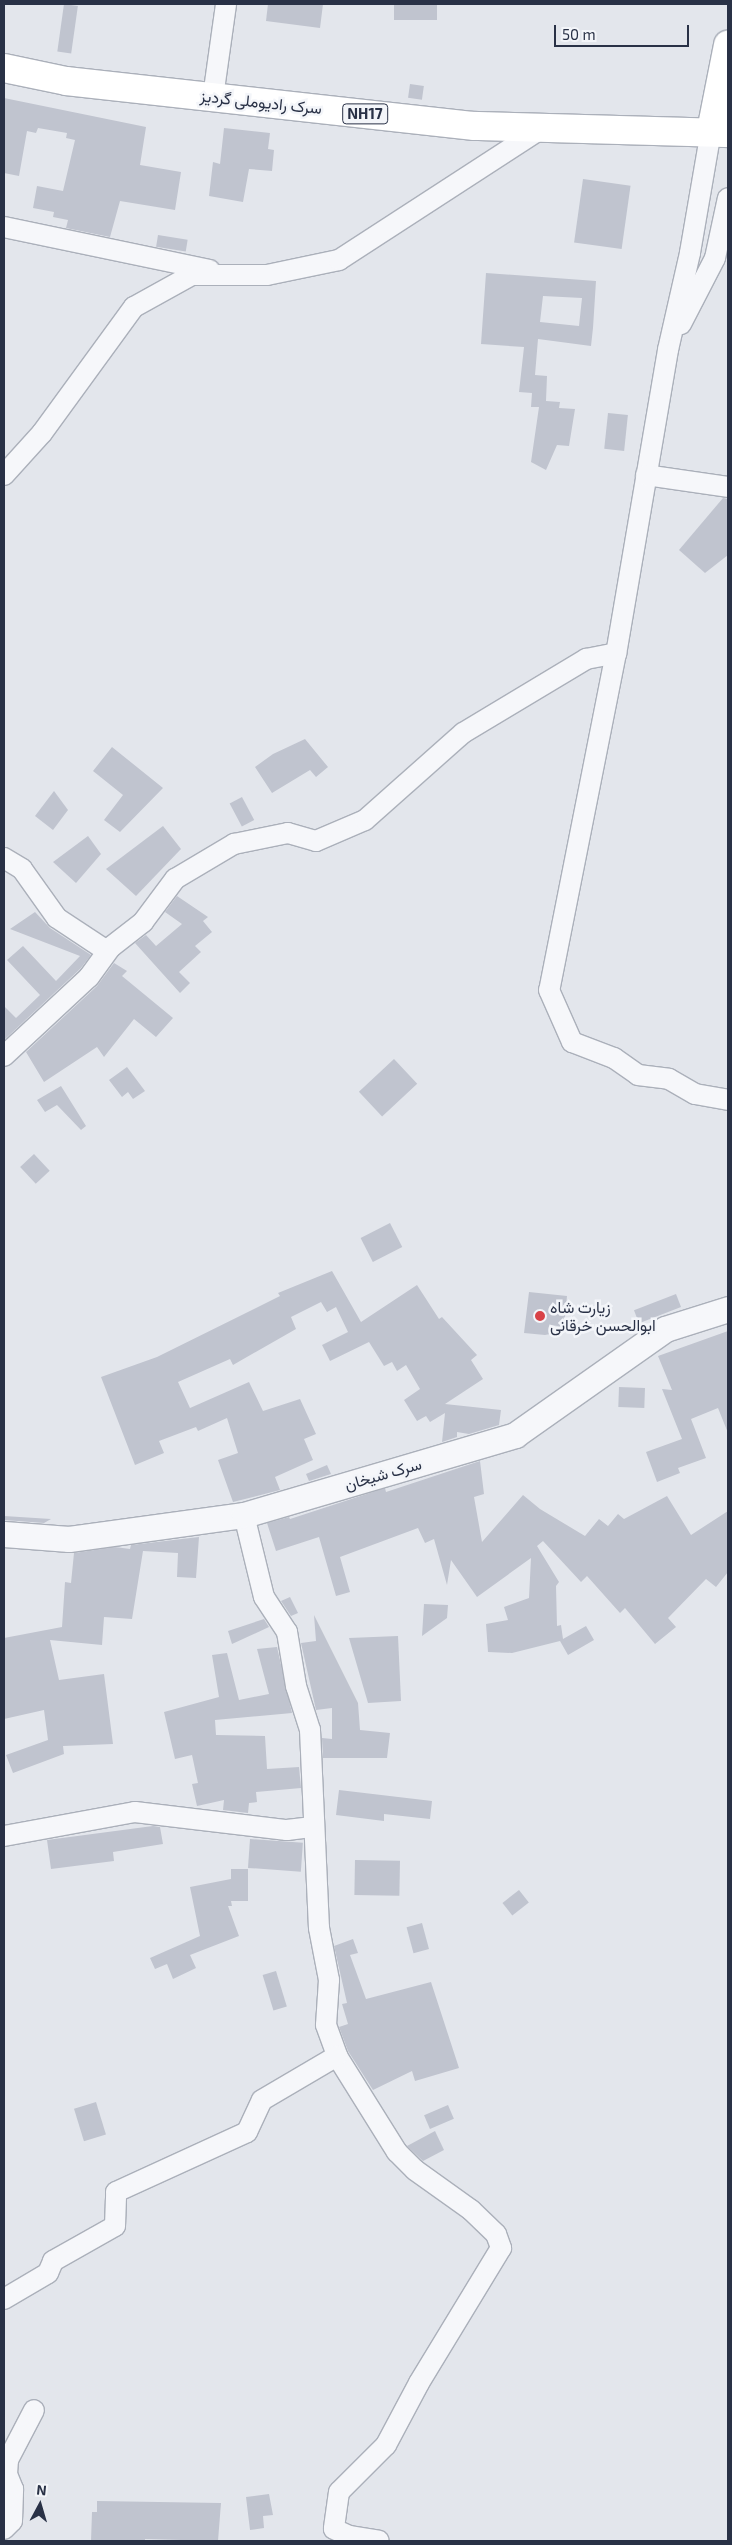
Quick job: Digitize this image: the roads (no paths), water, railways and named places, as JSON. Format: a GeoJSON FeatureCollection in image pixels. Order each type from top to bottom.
{"type":"FeatureCollection","features":[{"type":"Feature","properties":{"kind":"highway"},"geometry":{"type":"LineString","coordinates":[[720,132],[728,45]]}},
{"type":"Feature","properties":{"kind":"highway","name":"سرک رادیوملی گردیز"},"geometry":{"type":"LineString","coordinates":[[4,68],[66,81],[475,126],[720,132]]}},
{"type":"Feature","properties":{"kind":"street"},"geometry":{"type":"LineString","coordinates":[[213,97],[226,4]]}},
{"type":"Feature","properties":{"kind":"street"},"geometry":{"type":"LineString","coordinates":[[4,475],[42,433],[134,307],[192,275],[267,275],[339,260],[544,128]]}},
{"type":"Feature","properties":{"kind":"street"},"geometry":{"type":"LineString","coordinates":[[720,132],[668,350],[616,653],[549,990],[572,1042],[614,1058],[638,1075],[669,1079],[695,1094],[728,1100]]}},
{"type":"Feature","properties":{"kind":"street"},"geometry":{"type":"LineString","coordinates":[[668,350],[715,258],[728,198]]}},
{"type":"Feature","properties":{"kind":"street"},"geometry":{"type":"LineString","coordinates":[[4,227],[232,275]]}},
{"type":"Feature","properties":{"kind":"street"},"geometry":{"type":"LineString","coordinates":[[646,475],[728,487]]}},
{"type":"Feature","properties":{"kind":"street"},"geometry":{"type":"LineString","coordinates":[[4,1056],[89,977],[107,951],[143,922],[175,879],[234,844],[288,833],[316,841],[365,820],[463,733],[586,659],[616,653]]}},
{"type":"Feature","properties":{"kind":"street"},"geometry":{"type":"LineString","coordinates":[[4,858],[22,869],[57,918],[107,951]]}},
{"type":"Feature","properties":{"kind":"street","name":"سرک شیخان"},"geometry":{"type":"LineString","coordinates":[[4,1534],[69,1539],[244,1515],[514,1435],[665,1329],[728,1309]]}},
{"type":"Feature","properties":{"kind":"street"},"geometry":{"type":"LineString","coordinates":[[244,1515],[264,1597],[287,1632],[296,1686],[310,1730],[318,1928],[329,1980],[326,2025],[337,2056],[397,2152],[415,2170],[477,2216],[496,2234],[501,2248],[419,2383],[386,2445],[339,2492],[334,2529],[349,2536],[379,2541]]}},
{"type":"Feature","properties":{"kind":"street"},"geometry":{"type":"LineString","coordinates":[[4,1836],[135,1812],[287,1830],[314,1827]]}},
{"type":"Feature","properties":{"kind":"street"},"geometry":{"type":"LineString","coordinates":[[4,2299],[48,2273],[53,2261],[115,2226],[116,2192],[247,2132],[262,2100],[337,2056]]}},
{"type":"Feature","properties":{"kind":"street"},"geometry":{"type":"LineString","coordinates":[[4,2529],[12,2521],[13,2489],[7,2474],[8,2460],[34,2410]]}},
{"type":"Feature","properties":{"kind":"place","name":"زیارت شاه ابوالحسن خرقانی"},"geometry":{"type":"Point","coordinates":[540,1316]}}]}
